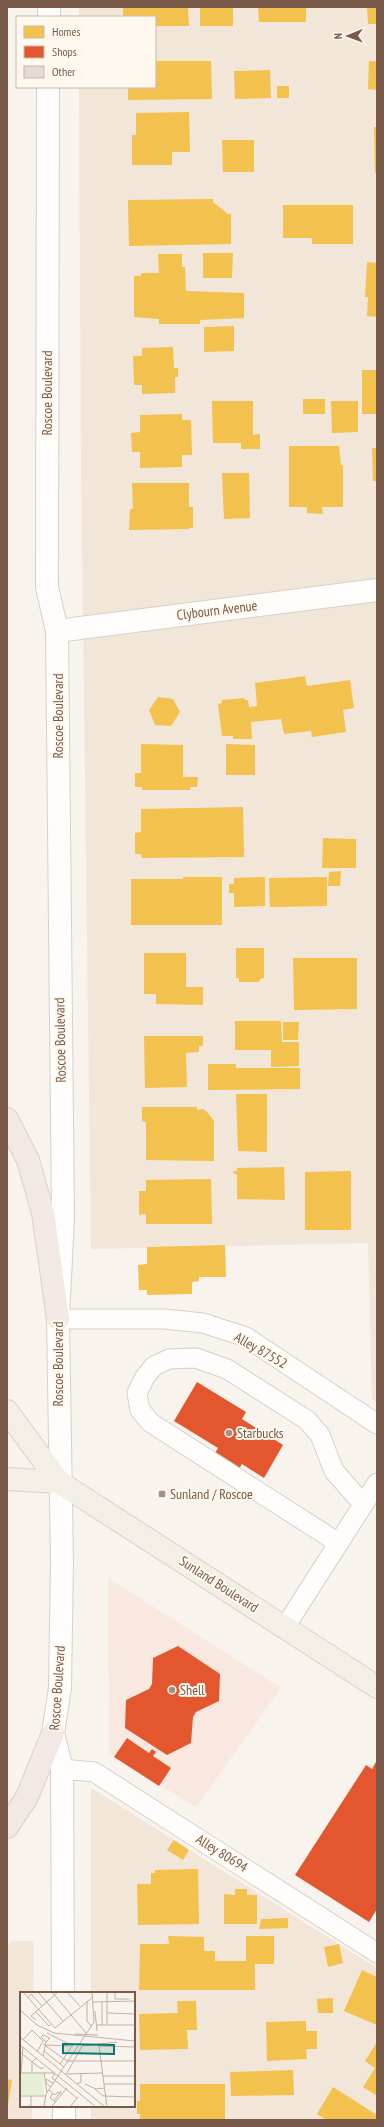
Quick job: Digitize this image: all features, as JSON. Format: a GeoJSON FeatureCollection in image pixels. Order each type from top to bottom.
{"type":"FeatureCollection","features":[{"type":"Feature","properties":{"kind":"highway"},"geometry":{"type":"LineString","coordinates":[[7,1119],[28,1160],[43,1213],[58,1319]]}},
{"type":"Feature","properties":{"kind":"highway"},"geometry":{"type":"LineString","coordinates":[[7,1827],[27,1797],[53,1733]]}},
{"type":"Feature","properties":{"kind":"main road","name":"Roscoe Boulevard"},"geometry":{"type":"LineString","coordinates":[[48,88],[46,587],[57,631],[63,1217],[58,1319],[59,1482],[62,1562],[60,1688],[53,1733],[62,1770],[63,1992]]}},
{"type":"Feature","properties":{"kind":"main road","name":"Clybourn Avenue"},"geometry":{"type":"LineString","coordinates":[[57,631],[377,590]]}},
{"type":"Feature","properties":{"kind":"main road","name":"Sunland Boulevard"},"geometry":{"type":"LineString","coordinates":[[7,1411],[59,1482],[377,1688]]}},
{"type":"Feature","properties":{"kind":"main road","name":"Sunland Boulevard"},"geometry":{"type":"LineString","coordinates":[[7,1479],[59,1482]]}},
{"type":"Feature","properties":{"kind":"main road"},"geometry":{"type":"LineString","coordinates":[[64,2107],[64,2120]]}},
{"type":"Feature","properties":{"kind":"lane","name":"Alley 87552"},"geometry":{"type":"LineString","coordinates":[[58,1319],[165,1319],[203,1323],[246,1337],[377,1424]]}},
{"type":"Feature","properties":{"kind":"lane"},"geometry":{"type":"LineString","coordinates":[[337,1542],[151,1423],[140,1410],[137,1393],[145,1377],[154,1366],[168,1359],[196,1358],[227,1369],[307,1420],[320,1435],[334,1471],[363,1504]]}},
{"type":"Feature","properties":{"kind":"lane"},"geometry":{"type":"LineString","coordinates":[[285,1627],[337,1542],[377,1483]]}},
{"type":"Feature","properties":{"kind":"lane","name":"Alley 80694"},"geometry":{"type":"LineString","coordinates":[[62,1770],[94,1772],[377,1953]]}},
{"type":"Feature","properties":{"kind":"shaded area"},"geometry":{"type":"Polygon","coordinates":[[[79,7],[377,7],[377,1402],[372,1399],[368,1243],[91,1249],[81,466],[79,88],[156,88],[156,16],[79,16],[79,7]]]}},
{"type":"Feature","properties":{"kind":"shaded area"},"geometry":{"type":"Polygon","coordinates":[[[108,1578],[281,1688],[196,1807],[109,1753],[108,1578]]]}},
{"type":"Feature","properties":{"kind":"shaded area"},"geometry":{"type":"Polygon","coordinates":[[[91,1788],[377,1968],[377,2120],[91,2120],[91,2107],[135,2107],[135,1992],[91,1992],[91,1788]]]}},
{"type":"Feature","properties":{"kind":"shaded area"},"geometry":{"type":"Polygon","coordinates":[[[12,1941],[34,1941],[33,1992],[20,1992],[20,2107],[32,2107],[32,2120],[7,2120],[7,1947],[12,1941]]]}},
{"type":"Feature","properties":{"kind":"building: Homes"},"geometry":{"type":"Polygon","coordinates":[[[123,7],[188,7],[189,26],[156,26],[156,16],[123,16],[123,7]]]}},
{"type":"Feature","properties":{"kind":"building: Homes"},"geometry":{"type":"Polygon","coordinates":[[[200,7],[233,7],[233,26],[200,26],[200,7]]]}},
{"type":"Feature","properties":{"kind":"building: Homes"},"geometry":{"type":"Polygon","coordinates":[[[258,7],[306,7],[306,22],[259,22],[258,7]]]}},
{"type":"Feature","properties":{"kind":"building: Homes"},"geometry":{"type":"Polygon","coordinates":[[[367,7],[377,7],[377,24],[368,24],[367,7]]]}},
{"type":"Feature","properties":{"kind":"building: Homes"},"geometry":{"type":"Polygon","coordinates":[[[156,61],[211,61],[212,99],[128,100],[128,88],[156,88],[156,61]]]}},
{"type":"Feature","properties":{"kind":"building: Homes"},"geometry":{"type":"Polygon","coordinates":[[[369,61],[377,61],[377,90],[368,89],[369,61]]]}},
{"type":"Feature","properties":{"kind":"building: Homes"},"geometry":{"type":"Polygon","coordinates":[[[270,70],[271,98],[235,99],[234,71],[270,70]]]}},
{"type":"Feature","properties":{"kind":"building: Homes"},"geometry":{"type":"Polygon","coordinates":[[[277,86],[289,86],[289,98],[277,98],[277,86]]]}},
{"type":"Feature","properties":{"kind":"building: Homes"},"geometry":{"type":"Polygon","coordinates":[[[189,112],[190,152],[172,152],[172,165],[132,165],[132,135],[136,135],[136,113],[189,112]]]}},
{"type":"Feature","properties":{"kind":"building: Homes"},"geometry":{"type":"Polygon","coordinates":[[[374,127],[377,127],[377,173],[375,173],[374,127]]]}},
{"type":"Feature","properties":{"kind":"building: Homes"},"geometry":{"type":"Polygon","coordinates":[[[222,140],[254,140],[254,172],[223,172],[222,140]]]}},
{"type":"Feature","properties":{"kind":"building: Homes"},"geometry":{"type":"Polygon","coordinates":[[[213,199],[213,202],[228,214],[231,214],[231,244],[129,246],[128,200],[213,199]]]}},
{"type":"Feature","properties":{"kind":"building: Homes"},"geometry":{"type":"Polygon","coordinates":[[[283,205],[353,205],[353,244],[312,244],[312,238],[283,238],[283,205]]]}},
{"type":"Feature","properties":{"kind":"building: Homes"},"geometry":{"type":"Polygon","coordinates":[[[203,253],[233,253],[232,278],[203,278],[203,253]]]}},
{"type":"Feature","properties":{"kind":"building: Homes"},"geometry":{"type":"Polygon","coordinates":[[[158,254],[182,254],[182,267],[185,267],[186,291],[244,293],[244,318],[200,320],[200,324],[159,324],[159,319],[134,317],[134,276],[141,276],[141,273],[159,273],[158,254]]]}},
{"type":"Feature","properties":{"kind":"building: Homes"},"geometry":{"type":"Polygon","coordinates":[[[367,262],[377,263],[377,317],[367,316],[368,297],[365,297],[367,262]]]}},
{"type":"Feature","properties":{"kind":"building: Homes"},"geometry":{"type":"Polygon","coordinates":[[[234,326],[234,351],[204,352],[204,327],[234,326]]]}},
{"type":"Feature","properties":{"kind":"building: Homes"},"geometry":{"type":"Polygon","coordinates":[[[173,347],[174,368],[178,368],[178,377],[175,377],[175,393],[142,394],[142,385],[134,385],[133,356],[142,356],[142,348],[173,347]]]}},
{"type":"Feature","properties":{"kind":"building: Homes"},"geometry":{"type":"Polygon","coordinates":[[[362,370],[377,370],[377,414],[362,414],[362,370]]]}},
{"type":"Feature","properties":{"kind":"building: Homes"},"geometry":{"type":"Polygon","coordinates":[[[303,399],[325,399],[325,414],[303,414],[303,399]]]}},
{"type":"Feature","properties":{"kind":"building: Homes"},"geometry":{"type":"Polygon","coordinates":[[[212,401],[253,401],[253,435],[260,434],[260,449],[241,449],[241,443],[213,443],[212,401]]]}},
{"type":"Feature","properties":{"kind":"building: Homes"},"geometry":{"type":"Polygon","coordinates":[[[331,401],[358,401],[358,432],[332,433],[331,401]]]}},
{"type":"Feature","properties":{"kind":"building: Homes"},"geometry":{"type":"Polygon","coordinates":[[[182,414],[182,420],[191,420],[192,455],[182,455],[182,467],[140,468],[140,452],[132,452],[131,433],[140,432],[140,415],[182,414]]]}},
{"type":"Feature","properties":{"kind":"building: Homes"},"geometry":{"type":"Polygon","coordinates":[[[289,446],[339,446],[341,465],[343,465],[343,507],[322,507],[323,514],[307,513],[307,507],[289,507],[289,446]]]}},
{"type":"Feature","properties":{"kind":"building: Homes"},"geometry":{"type":"Polygon","coordinates":[[[372,448],[377,448],[377,481],[373,481],[372,448]]]}},
{"type":"Feature","properties":{"kind":"building: Homes"},"geometry":{"type":"Polygon","coordinates":[[[222,473],[249,473],[250,518],[224,519],[222,473]]]}},
{"type":"Feature","properties":{"kind":"building: Homes"},"geometry":{"type":"Polygon","coordinates":[[[132,483],[189,483],[189,507],[193,507],[193,528],[129,530],[130,509],[133,509],[132,483]]]}},
{"type":"Feature","properties":{"kind":"building: Homes"},"geometry":{"type":"Polygon","coordinates":[[[305,676],[307,686],[350,680],[354,708],[343,710],[346,732],[312,737],[311,731],[284,734],[281,719],[251,722],[252,739],[233,739],[233,736],[222,736],[218,704],[222,703],[222,700],[244,698],[245,700],[248,700],[249,707],[257,706],[255,683],[305,676]]]}},
{"type":"Feature","properties":{"kind":"building: Homes"},"geometry":{"type":"Polygon","coordinates":[[[158,697],[173,699],[180,712],[171,726],[155,725],[149,710],[158,697]]]}},
{"type":"Feature","properties":{"kind":"building: Homes"},"geometry":{"type":"Polygon","coordinates":[[[141,744],[183,745],[183,777],[198,777],[197,787],[190,787],[190,790],[142,790],[142,787],[135,787],[135,773],[141,773],[141,744]]]}},
{"type":"Feature","properties":{"kind":"building: Homes"},"geometry":{"type":"Polygon","coordinates":[[[226,744],[255,745],[255,775],[226,775],[226,744]]]}},
{"type":"Feature","properties":{"kind":"building: Homes"},"geometry":{"type":"Polygon","coordinates":[[[243,807],[244,857],[142,858],[141,854],[135,854],[135,833],[141,832],[141,809],[243,807]]]}},
{"type":"Feature","properties":{"kind":"building: Homes"},"geometry":{"type":"Polygon","coordinates":[[[323,838],[356,839],[356,868],[322,868],[323,838]]]}},
{"type":"Feature","properties":{"kind":"building: Homes"},"geometry":{"type":"Polygon","coordinates":[[[341,871],[340,886],[328,886],[329,872],[341,871]]]}},
{"type":"Feature","properties":{"kind":"building: Homes"},"geometry":{"type":"Polygon","coordinates":[[[183,877],[222,877],[222,925],[131,925],[131,879],[183,879],[183,877]]]}},
{"type":"Feature","properties":{"kind":"building: Homes"},"geometry":{"type":"Polygon","coordinates":[[[265,877],[265,906],[234,907],[234,893],[229,893],[229,884],[234,884],[234,878],[265,877]]]}},
{"type":"Feature","properties":{"kind":"building: Homes"},"geometry":{"type":"Polygon","coordinates":[[[327,877],[327,906],[270,907],[269,878],[327,877]]]}},
{"type":"Feature","properties":{"kind":"building: Homes"},"geometry":{"type":"Polygon","coordinates":[[[236,948],[264,948],[264,978],[260,979],[259,982],[239,982],[239,978],[236,978],[236,948]]]}},
{"type":"Feature","properties":{"kind":"building: Homes"},"geometry":{"type":"Polygon","coordinates":[[[144,953],[186,953],[186,987],[203,987],[203,1005],[156,1004],[156,994],[144,994],[144,953]]]}},
{"type":"Feature","properties":{"kind":"building: Homes"},"geometry":{"type":"Polygon","coordinates":[[[293,958],[357,958],[357,1009],[294,1010],[293,958]]]}},
{"type":"Feature","properties":{"kind":"building: Homes"},"geometry":{"type":"Polygon","coordinates":[[[235,1021],[281,1021],[282,1042],[299,1042],[299,1066],[271,1067],[271,1050],[235,1050],[235,1021]]]}},
{"type":"Feature","properties":{"kind":"building: Homes"},"geometry":{"type":"Polygon","coordinates":[[[283,1022],[299,1022],[298,1040],[283,1040],[283,1022]]]}},
{"type":"Feature","properties":{"kind":"building: Homes"},"geometry":{"type":"Polygon","coordinates":[[[144,1036],[203,1036],[203,1046],[199,1046],[199,1052],[186,1053],[187,1087],[145,1088],[144,1036]]]}},
{"type":"Feature","properties":{"kind":"building: Homes"},"geometry":{"type":"Polygon","coordinates":[[[208,1064],[236,1064],[236,1068],[300,1068],[300,1089],[208,1090],[208,1064]]]}},
{"type":"Feature","properties":{"kind":"building: Homes"},"geometry":{"type":"Polygon","coordinates":[[[236,1094],[267,1094],[267,1152],[238,1151],[236,1094]]]}},
{"type":"Feature","properties":{"kind":"building: Homes"},"geometry":{"type":"Polygon","coordinates":[[[142,1107],[197,1107],[197,1110],[203,1109],[214,1121],[214,1161],[146,1160],[146,1122],[142,1121],[142,1107]]]}},
{"type":"Feature","properties":{"kind":"building: Homes"},"geometry":{"type":"Polygon","coordinates":[[[284,1167],[285,1200],[237,1199],[237,1174],[234,1174],[233,1171],[237,1171],[237,1168],[284,1167]]]}},
{"type":"Feature","properties":{"kind":"building: Homes"},"geometry":{"type":"Polygon","coordinates":[[[351,1171],[351,1230],[305,1230],[305,1172],[351,1171]]]}},
{"type":"Feature","properties":{"kind":"building: Homes"},"geometry":{"type":"Polygon","coordinates":[[[211,1179],[212,1224],[146,1224],[146,1214],[139,1215],[139,1191],[146,1191],[146,1180],[211,1179]]]}},
{"type":"Feature","properties":{"kind":"building: Homes"},"geometry":{"type":"Polygon","coordinates":[[[225,1245],[226,1277],[199,1277],[199,1281],[192,1282],[192,1294],[147,1295],[147,1290],[139,1290],[138,1265],[147,1264],[147,1247],[225,1245]]]}},
{"type":"Feature","properties":{"kind":"building: Homes"},"geometry":{"type":"Polygon","coordinates":[[[174,1840],[189,1850],[183,1860],[167,1850],[174,1840]]]}},
{"type":"Feature","properties":{"kind":"building: Homes"},"geometry":{"type":"Polygon","coordinates":[[[198,1869],[199,1924],[138,1925],[137,1884],[151,1884],[151,1873],[155,1873],[155,1870],[198,1869]]]}},
{"type":"Feature","properties":{"kind":"building: Homes"},"geometry":{"type":"Polygon","coordinates":[[[235,1889],[247,1889],[247,1895],[257,1895],[257,1924],[224,1924],[224,1894],[235,1895],[235,1889]]]}},
{"type":"Feature","properties":{"kind":"building: Homes"},"geometry":{"type":"Polygon","coordinates":[[[288,1918],[288,1928],[259,1929],[261,1919],[288,1918]]]}},
{"type":"Feature","properties":{"kind":"building: Homes"},"geometry":{"type":"Polygon","coordinates":[[[168,1936],[204,1937],[204,1951],[215,1951],[215,1961],[246,1961],[246,1936],[274,1936],[274,1964],[255,1964],[255,1990],[139,1990],[140,1944],[169,1944],[168,1936]]]}},
{"type":"Feature","properties":{"kind":"building: Homes"},"geometry":{"type":"Polygon","coordinates":[[[339,1944],[343,1963],[328,1967],[324,1947],[339,1944]]]}},
{"type":"Feature","properties":{"kind":"building: Homes"},"geometry":{"type":"Polygon","coordinates":[[[362,1970],[377,1977],[377,2025],[344,2011],[362,1970]]]}},
{"type":"Feature","properties":{"kind":"building: Homes"},"geometry":{"type":"Polygon","coordinates":[[[333,1998],[333,2013],[318,2013],[317,1999],[333,1998]]]}},
{"type":"Feature","properties":{"kind":"building: Homes"},"geometry":{"type":"Polygon","coordinates":[[[177,2001],[196,2001],[197,2030],[187,2030],[188,2049],[140,2050],[139,2014],[178,2013],[177,2001]]]}},
{"type":"Feature","properties":{"kind":"building: Homes"},"geometry":{"type":"Polygon","coordinates":[[[306,2021],[306,2031],[317,2031],[317,2049],[306,2049],[307,2059],[267,2061],[266,2022],[306,2021]]]}},
{"type":"Feature","properties":{"kind":"building: Homes"},"geometry":{"type":"Polygon","coordinates":[[[377,2042],[377,2096],[363,2087],[375,2068],[365,2061],[377,2042]]]}},
{"type":"Feature","properties":{"kind":"building: Homes"},"geometry":{"type":"Polygon","coordinates":[[[293,2070],[294,2095],[231,2096],[230,2072],[293,2070]]]}},
{"type":"Feature","properties":{"kind":"building: Homes"},"geometry":{"type":"Polygon","coordinates":[[[7,2079],[12,2080],[8,2105],[7,2105],[7,2079]]]}},
{"type":"Feature","properties":{"kind":"building: Homes"},"geometry":{"type":"Polygon","coordinates":[[[140,2084],[225,2084],[225,2120],[140,2120],[140,2114],[137,2114],[137,2101],[140,2101],[140,2084]]]}},
{"type":"Feature","properties":{"kind":"building: Homes"},"geometry":{"type":"Polygon","coordinates":[[[333,2087],[377,2115],[377,2120],[326,2120],[317,2114],[333,2087]]]}},
{"type":"Feature","properties":{"kind":"building: Shops","name":"Starbucks"},"geometry":{"type":"Polygon","coordinates":[[[197,1382],[246,1412],[242,1419],[283,1445],[264,1478],[242,1464],[237,1472],[213,1457],[218,1448],[174,1421],[197,1382]]]}},
{"type":"Feature","properties":{"kind":"building: Shops"},"geometry":{"type":"Polygon","coordinates":[[[178,1646],[220,1674],[219,1701],[196,1712],[193,1717],[191,1743],[167,1755],[125,1728],[126,1700],[149,1689],[152,1684],[153,1658],[178,1646]]]}},
{"type":"Feature","properties":{"kind":"building: Shops"},"geometry":{"type":"Polygon","coordinates":[[[127,1738],[149,1753],[152,1749],[156,1752],[153,1756],[171,1768],[159,1786],[114,1757],[127,1738]]]}},
{"type":"Feature","properties":{"kind":"building: Shops"},"geometry":{"type":"Polygon","coordinates":[[[377,1760],[377,1909],[369,1922],[295,1875],[366,1765],[372,1769],[377,1760]]]}},
{"type":"Feature","properties":{"kind":"building: Other"},"geometry":{"type":"Polygon","coordinates":[[[171,1487],[186,1496],[182,1502],[168,1493],[171,1487]]]}},
{"type":"Feature","properties":{"kind":"place","name":"Starbucks"},"geometry":{"type":"Point","coordinates":[229,1433]}},
{"type":"Feature","properties":{"kind":"place","name":"Sunland / Roscoe"},"geometry":{"type":"Point","coordinates":[162,1494]}},
{"type":"Feature","properties":{"kind":"place","name":"Shell"},"geometry":{"type":"Point","coordinates":[172,1690]}}]}
